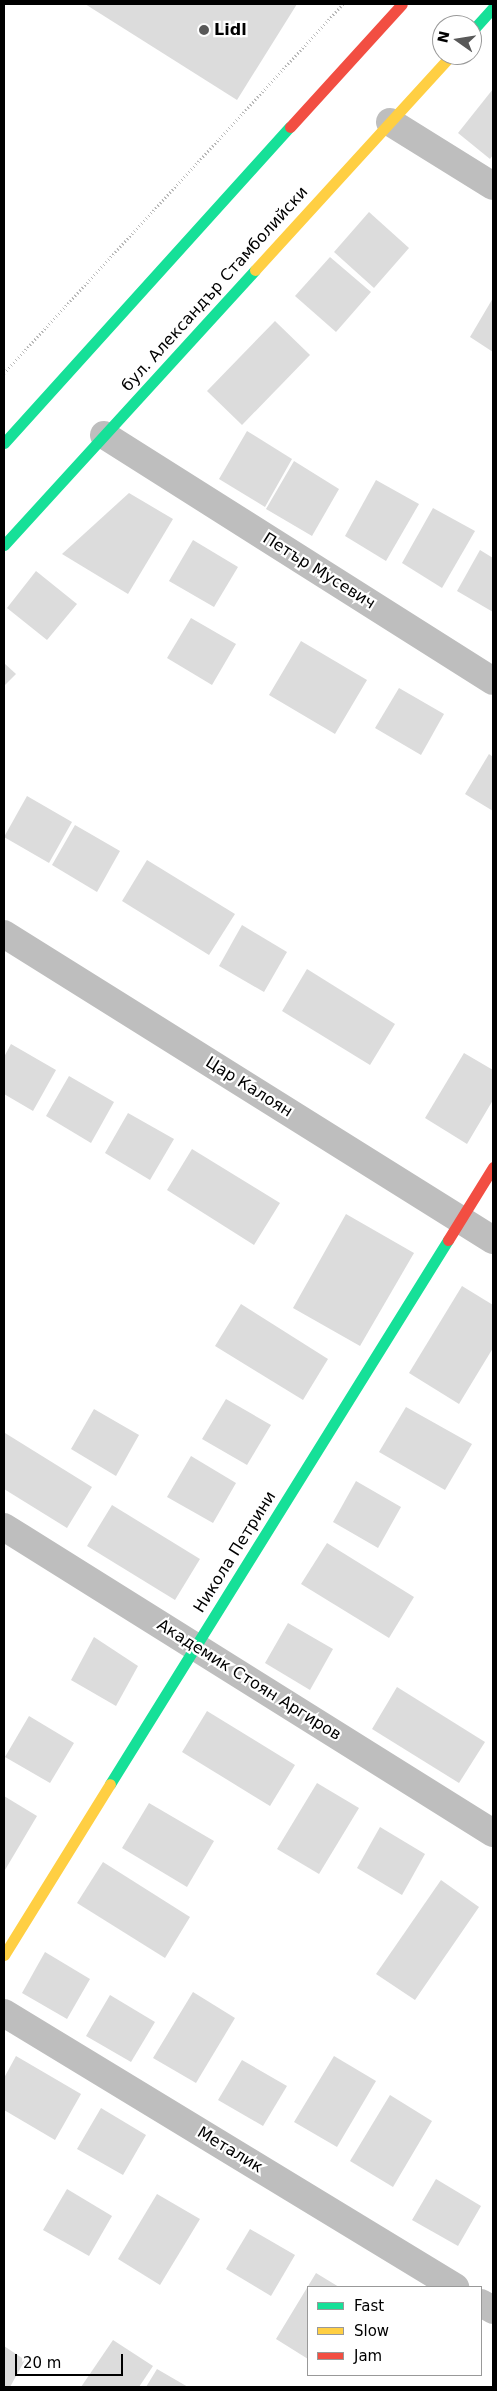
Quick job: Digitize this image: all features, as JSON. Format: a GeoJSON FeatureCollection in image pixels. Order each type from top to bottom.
{"type":"FeatureCollection","features":[{"type":"Feature","properties":{"kind":"street"},"geometry":{"type":"LineString","coordinates":[[4,443],[402,4]]}},
{"type":"Feature","properties":{"kind":"street"},"geometry":{"type":"LineString","coordinates":[[482,20],[493,8]]}},
{"type":"Feature","properties":{"kind":"street","name":"бул. Александър Стамболийски"},"geometry":{"type":"LineString","coordinates":[[4,545],[441,65]]}},
{"type":"Feature","properties":{"kind":"street"},"geometry":{"type":"LineString","coordinates":[[390,122],[493,186]]}},
{"type":"Feature","properties":{"kind":"street","name":"Петър Мусевич"},"geometry":{"type":"LineString","coordinates":[[104,435],[493,681]]}},
{"type":"Feature","properties":{"kind":"street","name":"Цар Калоян"},"geometry":{"type":"LineString","coordinates":[[4,934],[493,1240]]}},
{"type":"Feature","properties":{"kind":"street","name":"Никола Петрини"},"geometry":{"type":"LineString","coordinates":[[4,1954],[493,1167]]}},
{"type":"Feature","properties":{"kind":"street","name":"Академик Стоян Аргиров"},"geometry":{"type":"LineString","coordinates":[[4,1527],[493,1833]]}},
{"type":"Feature","properties":{"kind":"street","name":"Металик"},"geometry":{"type":"LineString","coordinates":[[4,2013],[453,2286]]}},
{"type":"Feature","properties":{"kind":"street"},"geometry":{"type":"LineString","coordinates":[[482,2304],[493,2310]]}},
{"type":"Feature","properties":{"kind":"path"},"geometry":{"type":"LineString","coordinates":[[4,373],[344,4]]}},
{"type":"Feature","properties":{"kind":"building","name":"Lidl"},"geometry":{"type":"Polygon","coordinates":[[[85,4],[297,4],[237,100],[85,4]]]}},
{"type":"Feature","properties":{"kind":"building"},"geometry":{"type":"Polygon","coordinates":[[[493,89],[493,155],[490,159],[458,133],[493,89]]]}},
{"type":"Feature","properties":{"kind":"building"},"geometry":{"type":"Polygon","coordinates":[[[369,212],[409,248],[374,288],[334,252],[369,212]]]}},
{"type":"Feature","properties":{"kind":"building"},"geometry":{"type":"Polygon","coordinates":[[[330,257],[371,292],[336,332],[295,296],[330,257]]]}},
{"type":"Feature","properties":{"kind":"building"},"geometry":{"type":"Polygon","coordinates":[[[493,298],[493,352],[470,337],[493,298]]]}},
{"type":"Feature","properties":{"kind":"building"},"geometry":{"type":"Polygon","coordinates":[[[275,321],[310,355],[242,425],[207,391],[275,321]]]}},
{"type":"Feature","properties":{"kind":"building"},"geometry":{"type":"Polygon","coordinates":[[[247,431],[292,459],[265,507],[219,479],[247,431]]]}},
{"type":"Feature","properties":{"kind":"building"},"geometry":{"type":"Polygon","coordinates":[[[294,461],[339,489],[312,536],[266,509],[294,461]]]}},
{"type":"Feature","properties":{"kind":"building"},"geometry":{"type":"Polygon","coordinates":[[[376,480],[419,504],[386,561],[345,536],[376,480]]]}},
{"type":"Feature","properties":{"kind":"building"},"geometry":{"type":"Polygon","coordinates":[[[129,493],[173,519],[128,594],[62,554],[129,493]]]}},
{"type":"Feature","properties":{"kind":"building"},"geometry":{"type":"Polygon","coordinates":[[[433,508],[475,531],[442,588],[402,563],[433,508]]]}},
{"type":"Feature","properties":{"kind":"building"},"geometry":{"type":"Polygon","coordinates":[[[193,540],[238,567],[214,607],[169,581],[193,540]]]}},
{"type":"Feature","properties":{"kind":"building"},"geometry":{"type":"Polygon","coordinates":[[[480,550],[493,558],[493,612],[457,591],[480,550]]]}},
{"type":"Feature","properties":{"kind":"building"},"geometry":{"type":"Polygon","coordinates":[[[36,571],[77,604],[47,640],[7,608],[36,571]]]}},
{"type":"Feature","properties":{"kind":"building"},"geometry":{"type":"Polygon","coordinates":[[[191,618],[236,644],[212,685],[167,658],[191,618]]]}},
{"type":"Feature","properties":{"kind":"building"},"geometry":{"type":"Polygon","coordinates":[[[301,641],[367,680],[335,734],[269,695],[301,641]]]}},
{"type":"Feature","properties":{"kind":"building"},"geometry":{"type":"Polygon","coordinates":[[[4,663],[16,674],[4,686],[4,663]]]}},
{"type":"Feature","properties":{"kind":"building"},"geometry":{"type":"Polygon","coordinates":[[[399,688],[444,714],[421,755],[375,728],[399,688]]]}},
{"type":"Feature","properties":{"kind":"building"},"geometry":{"type":"Polygon","coordinates":[[[489,754],[493,757],[493,811],[465,794],[489,754]]]}},
{"type":"Feature","properties":{"kind":"building"},"geometry":{"type":"Polygon","coordinates":[[[27,796],[72,822],[49,863],[4,837],[27,796]]]}},
{"type":"Feature","properties":{"kind":"building"},"geometry":{"type":"Polygon","coordinates":[[[75,825],[120,851],[97,892],[52,865],[75,825]]]}},
{"type":"Feature","properties":{"kind":"building"},"geometry":{"type":"Polygon","coordinates":[[[147,860],[235,914],[209,955],[122,901],[147,860]]]}},
{"type":"Feature","properties":{"kind":"building"},"geometry":{"type":"Polygon","coordinates":[[[242,925],[287,952],[264,992],[219,966],[242,925]]]}},
{"type":"Feature","properties":{"kind":"building"},"geometry":{"type":"Polygon","coordinates":[[[307,969],[395,1024],[370,1065],[282,1011],[307,969]]]}},
{"type":"Feature","properties":{"kind":"building"},"geometry":{"type":"Polygon","coordinates":[[[11,1044],[56,1070],[33,1111],[4,1094],[4,1057],[11,1044]]]}},
{"type":"Feature","properties":{"kind":"building"},"geometry":{"type":"Polygon","coordinates":[[[464,1053],[493,1070],[493,1100],[467,1144],[425,1118],[464,1053]]]}},
{"type":"Feature","properties":{"kind":"building"},"geometry":{"type":"Polygon","coordinates":[[[69,1076],[114,1102],[91,1143],[46,1116],[69,1076]]]}},
{"type":"Feature","properties":{"kind":"building"},"geometry":{"type":"Polygon","coordinates":[[[128,1113],[174,1139],[150,1180],[105,1153],[128,1113]]]}},
{"type":"Feature","properties":{"kind":"building"},"geometry":{"type":"Polygon","coordinates":[[[192,1149],[280,1203],[254,1245],[167,1190],[192,1149]]]}},
{"type":"Feature","properties":{"kind":"building"},"geometry":{"type":"Polygon","coordinates":[[[346,1214],[414,1253],[360,1346],[293,1308],[346,1214]]]}},
{"type":"Feature","properties":{"kind":"building"},"geometry":{"type":"Polygon","coordinates":[[[462,1286],[493,1305],[493,1348],[459,1404],[409,1373],[462,1286]]]}},
{"type":"Feature","properties":{"kind":"building"},"geometry":{"type":"Polygon","coordinates":[[[241,1304],[328,1359],[303,1400],[215,1346],[241,1304]]]}},
{"type":"Feature","properties":{"kind":"building"},"geometry":{"type":"Polygon","coordinates":[[[226,1399],[271,1425],[247,1465],[202,1439],[226,1399]]]}},
{"type":"Feature","properties":{"kind":"building"},"geometry":{"type":"Polygon","coordinates":[[[406,1407],[472,1444],[445,1490],[379,1452],[406,1407]]]}},
{"type":"Feature","properties":{"kind":"building"},"geometry":{"type":"Polygon","coordinates":[[[94,1409],[139,1435],[116,1476],[71,1449],[94,1409]]]}},
{"type":"Feature","properties":{"kind":"building"},"geometry":{"type":"Polygon","coordinates":[[[5,1433],[92,1487],[67,1528],[4,1489],[5,1433]]]}},
{"type":"Feature","properties":{"kind":"building"},"geometry":{"type":"Polygon","coordinates":[[[191,1456],[236,1483],[213,1523],[167,1497],[191,1456]]]}},
{"type":"Feature","properties":{"kind":"building"},"geometry":{"type":"Polygon","coordinates":[[[356,1481],[401,1507],[378,1548],[333,1522],[356,1481]]]}},
{"type":"Feature","properties":{"kind":"building"},"geometry":{"type":"Polygon","coordinates":[[[112,1505],[200,1559],[175,1600],[87,1546],[112,1505]]]}},
{"type":"Feature","properties":{"kind":"building"},"geometry":{"type":"Polygon","coordinates":[[[327,1543],[414,1597],[389,1638],[301,1584],[327,1543]]]}},
{"type":"Feature","properties":{"kind":"building"},"geometry":{"type":"Polygon","coordinates":[[[288,1623],[333,1649],[310,1690],[265,1663],[288,1623]]]}},
{"type":"Feature","properties":{"kind":"building"},"geometry":{"type":"Polygon","coordinates":[[[94,1637],[138,1666],[116,1706],[71,1680],[94,1637]]]}},
{"type":"Feature","properties":{"kind":"building"},"geometry":{"type":"Polygon","coordinates":[[[397,1687],[485,1742],[459,1783],[372,1729],[397,1687]]]}},
{"type":"Feature","properties":{"kind":"building"},"geometry":{"type":"Polygon","coordinates":[[[207,1711],[295,1765],[270,1806],[182,1752],[207,1711]]]}},
{"type":"Feature","properties":{"kind":"building"},"geometry":{"type":"Polygon","coordinates":[[[29,1716],[74,1743],[50,1783],[5,1757],[29,1716]]]}},
{"type":"Feature","properties":{"kind":"building"},"geometry":{"type":"Polygon","coordinates":[[[317,1783],[359,1808],[319,1874],[277,1849],[317,1783]]]}},
{"type":"Feature","properties":{"kind":"building"},"geometry":{"type":"Polygon","coordinates":[[[4,1796],[37,1816],[5,1870],[4,1869],[4,1796]]]}},
{"type":"Feature","properties":{"kind":"building"},"geometry":{"type":"Polygon","coordinates":[[[149,1803],[214,1841],[187,1887],[122,1848],[149,1803]]]}},
{"type":"Feature","properties":{"kind":"building"},"geometry":{"type":"Polygon","coordinates":[[[380,1827],[425,1854],[402,1895],[357,1868],[380,1827]]]}},
{"type":"Feature","properties":{"kind":"building"},"geometry":{"type":"Polygon","coordinates":[[[103,1862],[190,1917],[165,1958],[77,1903],[103,1862]]]}},
{"type":"Feature","properties":{"kind":"building"},"geometry":{"type":"Polygon","coordinates":[[[441,1880],[479,1907],[415,2000],[376,1974],[441,1880]]]}},
{"type":"Feature","properties":{"kind":"building"},"geometry":{"type":"Polygon","coordinates":[[[45,1952],[90,1979],[67,2019],[22,1993],[45,1952]]]}},
{"type":"Feature","properties":{"kind":"building"},"geometry":{"type":"Polygon","coordinates":[[[193,1992],[235,2018],[196,2083],[153,2058],[193,1992]]]}},
{"type":"Feature","properties":{"kind":"building"},"geometry":{"type":"Polygon","coordinates":[[[110,1995],[155,2022],[131,2062],[86,2036],[110,1995]]]}},
{"type":"Feature","properties":{"kind":"building"},"geometry":{"type":"Polygon","coordinates":[[[16,2056],[81,2094],[55,2140],[4,2110],[4,2078],[16,2056]]]}},
{"type":"Feature","properties":{"kind":"building"},"geometry":{"type":"Polygon","coordinates":[[[334,2056],[376,2081],[337,2147],[294,2122],[334,2056]]]}},
{"type":"Feature","properties":{"kind":"building"},"geometry":{"type":"Polygon","coordinates":[[[242,2060],[287,2086],[263,2126],[218,2100],[242,2060]]]}},
{"type":"Feature","properties":{"kind":"building"},"geometry":{"type":"Polygon","coordinates":[[[390,2095],[432,2121],[393,2187],[350,2161],[390,2095]]]}},
{"type":"Feature","properties":{"kind":"building"},"geometry":{"type":"Polygon","coordinates":[[[101,2108],[146,2135],[123,2175],[77,2149],[101,2108]]]}},
{"type":"Feature","properties":{"kind":"building"},"geometry":{"type":"Polygon","coordinates":[[[436,2179],[481,2206],[458,2246],[412,2220],[436,2179]]]}},
{"type":"Feature","properties":{"kind":"building"},"geometry":{"type":"Polygon","coordinates":[[[67,2189],[112,2216],[89,2256],[43,2230],[67,2189]]]}},
{"type":"Feature","properties":{"kind":"building"},"geometry":{"type":"Polygon","coordinates":[[[157,2194],[200,2219],[160,2285],[118,2259],[157,2194]]]}},
{"type":"Feature","properties":{"kind":"building"},"geometry":{"type":"Polygon","coordinates":[[[250,2229],[295,2255],[271,2296],[226,2269],[250,2229]]]}},
{"type":"Feature","properties":{"kind":"building"},"geometry":{"type":"Polygon","coordinates":[[[316,2273],[337,2286],[308,2286],[316,2273]]]}},
{"type":"Feature","properties":{"kind":"building"},"geometry":{"type":"Polygon","coordinates":[[[307,2288],[307,2358],[276,2339],[307,2288]]]}},
{"type":"Feature","properties":{"kind":"building"},"geometry":{"type":"Polygon","coordinates":[[[113,2340],[153,2366],[139,2387],[81,2387],[113,2340]]]}},
{"type":"Feature","properties":{"kind":"building"},"geometry":{"type":"Polygon","coordinates":[[[4,2346],[25,2360],[10,2387],[4,2387],[4,2346]]]}},
{"type":"Feature","properties":{"kind":"building"},"geometry":{"type":"Polygon","coordinates":[[[157,2369],[188,2387],[146,2387],[157,2369]]]}},
{"type":"Feature","properties":{"kind":"traffic: fast"},"geometry":{"type":"LineString","coordinates":[[482,20],[493,8]]}},
{"type":"Feature","properties":{"kind":"traffic: fast"},"geometry":{"type":"LineString","coordinates":[[4,443],[290,127]]}},
{"type":"Feature","properties":{"kind":"traffic: fast"},"geometry":{"type":"LineString","coordinates":[[4,545],[255,270]]}},
{"type":"Feature","properties":{"kind":"traffic: fast"},"geometry":{"type":"LineString","coordinates":[[110,1784],[448,1240]]}},
{"type":"Feature","properties":{"kind":"traffic: slow"},"geometry":{"type":"LineString","coordinates":[[255,270],[442,65]]}},
{"type":"Feature","properties":{"kind":"traffic: slow"},"geometry":{"type":"LineString","coordinates":[[4,1955],[110,1784]]}},
{"type":"Feature","properties":{"kind":"traffic: jam"},"geometry":{"type":"LineString","coordinates":[[290,127],[402,4]]}},
{"type":"Feature","properties":{"kind":"traffic: jam"},"geometry":{"type":"LineString","coordinates":[[448,1240],[493,1167]]}},
{"type":"Feature","properties":{"kind":"place","name":"Lidl"},"geometry":{"type":"Point","coordinates":[204,30]}}]}
